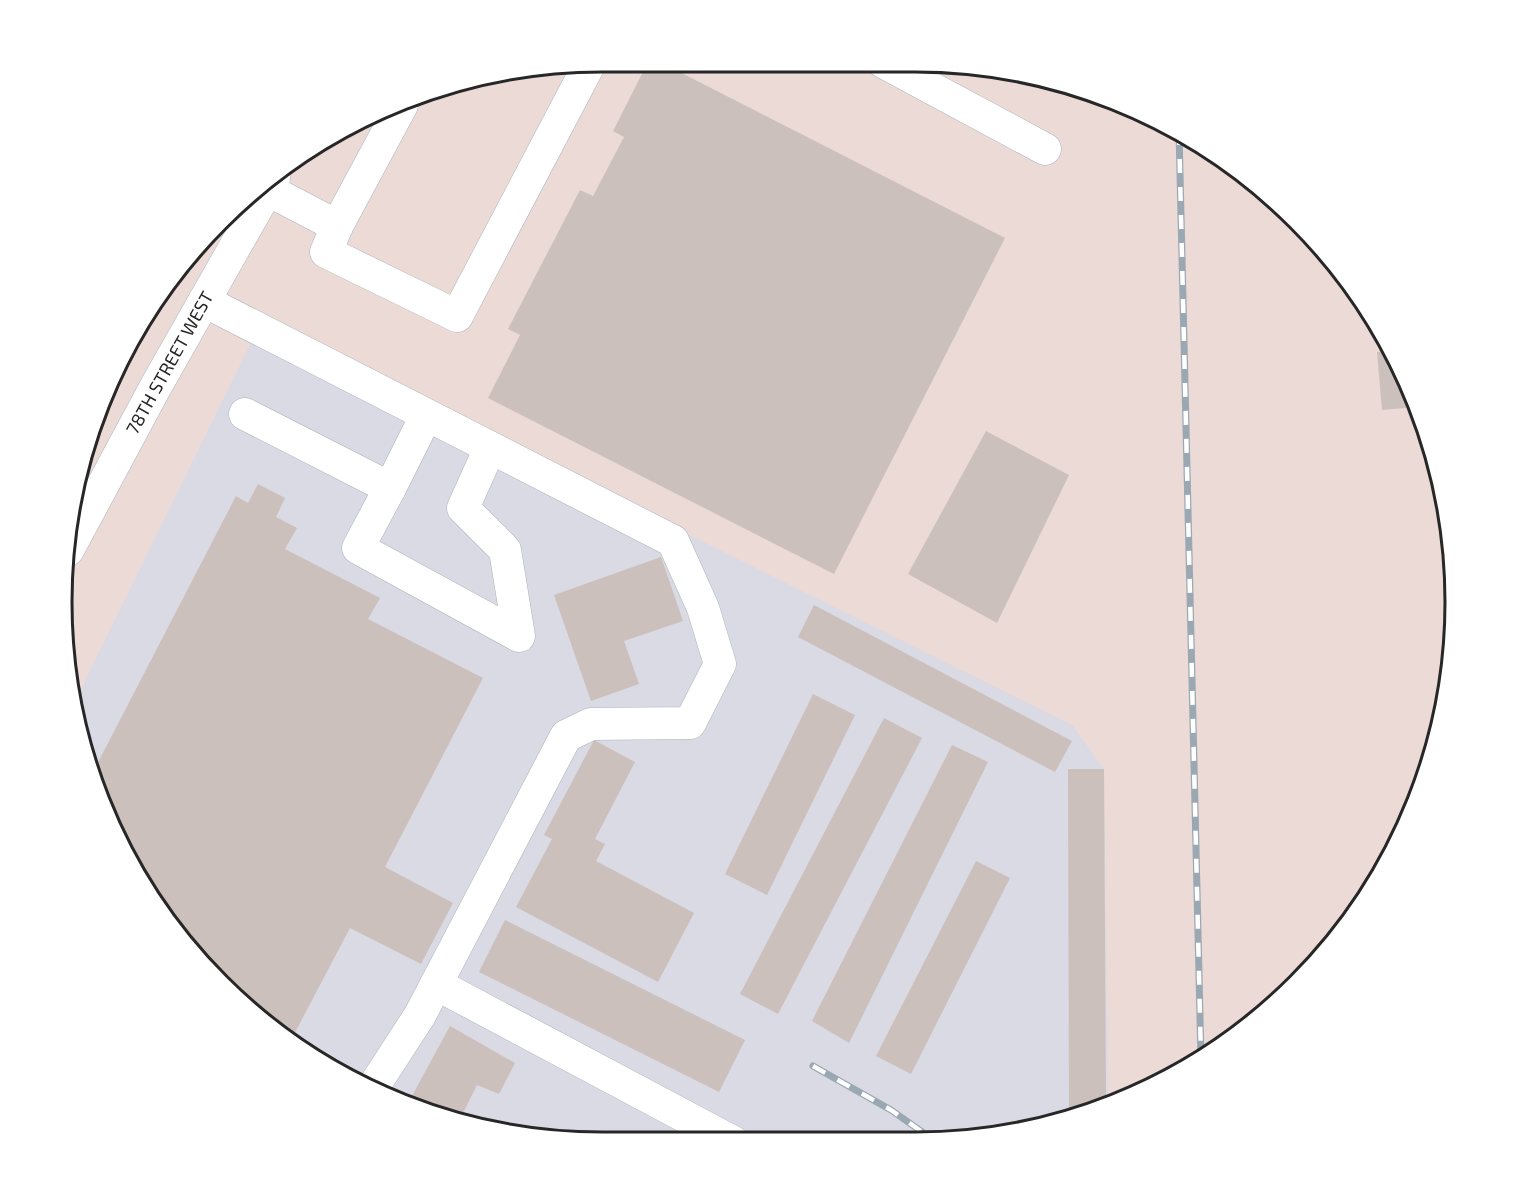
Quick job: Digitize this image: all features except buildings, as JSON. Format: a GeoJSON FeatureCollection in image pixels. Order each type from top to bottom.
{"type":"FeatureCollection","features":[{"type":"Feature","properties":{"kind":"street"},"geometry":{"type":"LineString","coordinates":[[398,112],[337,226],[326,252],[457,316],[585,72]]}},
{"type":"Feature","properties":{"kind":"street"},"geometry":{"type":"LineString","coordinates":[[903,72],[1045,149]]}},
{"type":"Feature","properties":{"kind":"street"},"geometry":{"type":"LineString","coordinates":[[274,186],[337,226]]}},
{"type":"Feature","properties":{"kind":"street","name":"78TH STREET WEST"},"geometry":{"type":"LineString","coordinates":[[77,532],[156,386],[266,193]]}},
{"type":"Feature","properties":{"kind":"street"},"geometry":{"type":"LineString","coordinates":[[204,301],[673,541],[703,608],[720,664],[690,723],[591,724],[566,736],[420,1015],[377,1081]]}},
{"type":"Feature","properties":{"kind":"street"},"geometry":{"type":"LineString","coordinates":[[245,414],[390,488]]}},
{"type":"Feature","properties":{"kind":"street"},"geometry":{"type":"LineString","coordinates":[[426,416],[358,548],[519,636],[505,550],[462,508],[490,448]]}},
{"type":"Feature","properties":{"kind":"street"},"geometry":{"type":"LineString","coordinates":[[436,984],[714,1132]]}},
{"type":"Feature","properties":{"kind":"shaded area"},"geometry":{"type":"Polygon","coordinates":[[[261,322],[1072,725],[1104,769],[1108,1096],[1052,1114],[1018,1122],[950,1131],[602,1132],[567,1131],[499,1122],[465,1114],[399,1092],[337,1061],[279,1022],[227,977],[182,925],[143,867],[112,805],[90,739],[80,691],[261,322]]]}},
{"type":"Feature","properties":{"kind":"railway"},"geometry":{"type":"LineString","coordinates":[[1179,143],[1201,1048]]}},
{"type":"Feature","properties":{"kind":"railway"},"geometry":{"type":"LineString","coordinates":[[813,1066],[891,1110],[922,1132]]}}]}
